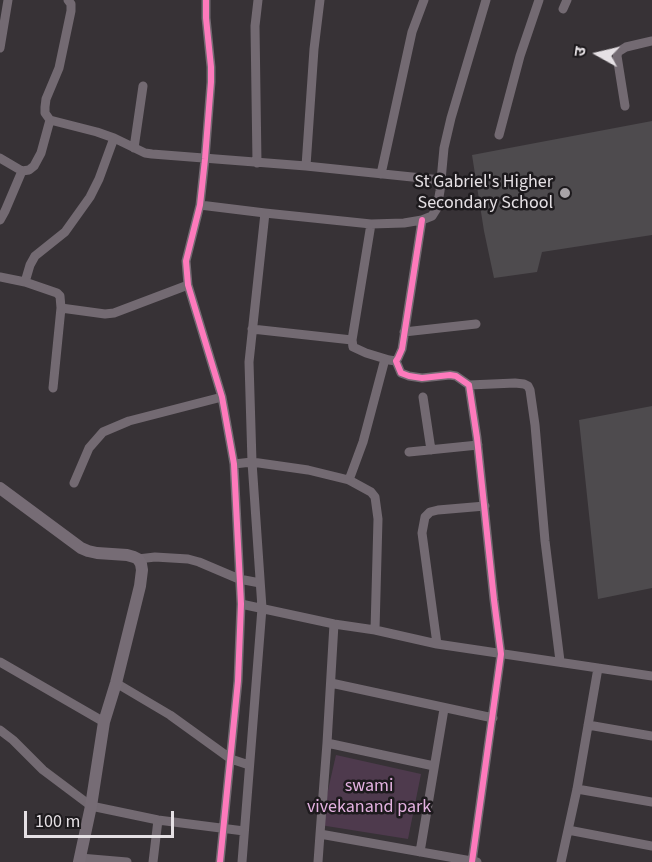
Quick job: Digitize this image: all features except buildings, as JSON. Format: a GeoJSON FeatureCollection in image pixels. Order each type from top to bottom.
{"type":"FeatureCollection","features":[{"type":"Feature","properties":{"kind":"street"},"geometry":{"type":"LineString","coordinates":[[0,48],[8,0]]}},
{"type":"Feature","properties":{"kind":"street"},"geometry":{"type":"LineString","coordinates":[[68,0],[71,4],[71,11],[59,68],[46,99],[45,113],[50,120],[97,132],[152,154],[306,166],[441,180]]}},
{"type":"Feature","properties":{"kind":"street"},"geometry":{"type":"LineString","coordinates":[[206,0],[211,82],[200,205],[186,261],[188,285],[222,397],[234,464],[241,604],[238,681],[220,862]]}},
{"type":"Feature","properties":{"kind":"street"},"geometry":{"type":"LineString","coordinates":[[257,163],[255,26],[258,0]]}},
{"type":"Feature","properties":{"kind":"street"},"geometry":{"type":"LineString","coordinates":[[306,166],[314,49],[320,0]]}},
{"type":"Feature","properties":{"kind":"street"},"geometry":{"type":"LineString","coordinates":[[381,174],[412,32],[424,0]]}},
{"type":"Feature","properties":{"kind":"street"},"geometry":{"type":"LineString","coordinates":[[200,205],[370,224],[404,223],[432,216],[437,208],[444,148],[451,118],[486,0]]}},
{"type":"Feature","properties":{"kind":"street"},"geometry":{"type":"LineString","coordinates":[[499,135],[520,56],[539,0]]}},
{"type":"Feature","properties":{"kind":"street"},"geometry":{"type":"LineString","coordinates":[[625,106],[618,52],[626,47],[652,41]]}},
{"type":"Feature","properties":{"kind":"street"},"geometry":{"type":"LineString","coordinates":[[134,148],[142,86]]}},
{"type":"Feature","properties":{"kind":"street"},"geometry":{"type":"LineString","coordinates":[[0,158],[22,171],[29,170],[44,147],[50,120]]}},
{"type":"Feature","properties":{"kind":"street"},"geometry":{"type":"LineString","coordinates":[[25,282],[35,256],[65,232],[90,197],[114,138]]}},
{"type":"Feature","properties":{"kind":"street"},"geometry":{"type":"LineString","coordinates":[[0,220],[22,171]]}},
{"type":"Feature","properties":{"kind":"street"},"geometry":{"type":"LineString","coordinates":[[242,862],[262,608],[252,462],[249,362],[265,213]]}},
{"type":"Feature","properties":{"kind":"street"},"geometry":{"type":"LineString","coordinates":[[396,361],[402,350],[422,220]]}},
{"type":"Feature","properties":{"kind":"street"},"geometry":{"type":"LineString","coordinates":[[370,224],[352,340],[353,347],[396,361]]}},
{"type":"Feature","properties":{"kind":"street"},"geometry":{"type":"LineString","coordinates":[[0,277],[25,282],[60,296],[61,308],[53,388]]}},
{"type":"Feature","properties":{"kind":"street"},"geometry":{"type":"LineString","coordinates":[[61,308],[110,313],[188,285]]}},
{"type":"Feature","properties":{"kind":"street"},"geometry":{"type":"LineString","coordinates":[[404,332],[476,324]]}},
{"type":"Feature","properties":{"kind":"street"},"geometry":{"type":"LineString","coordinates":[[252,329],[352,340]]}},
{"type":"Feature","properties":{"kind":"street"},"geometry":{"type":"LineString","coordinates":[[350,480],[363,442],[385,359]]}},
{"type":"Feature","properties":{"kind":"street"},"geometry":{"type":"LineString","coordinates":[[396,361],[401,373],[409,376],[422,378],[450,375],[456,376],[469,385],[515,383],[528,386],[535,425],[545,541],[560,661]]}},
{"type":"Feature","properties":{"kind":"street"},"geometry":{"type":"LineString","coordinates":[[320,834],[474,862],[501,654],[478,445],[469,385]]}},
{"type":"Feature","properties":{"kind":"street"},"geometry":{"type":"LineString","coordinates":[[74,483],[89,448],[103,432],[129,421],[222,397]]}},
{"type":"Feature","properties":{"kind":"street"},"geometry":{"type":"LineString","coordinates":[[423,397],[431,450]]}},
{"type":"Feature","properties":{"kind":"street"},"geometry":{"type":"LineString","coordinates":[[409,452],[478,445]]}},
{"type":"Feature","properties":{"kind":"street"},"geometry":{"type":"LineString","coordinates":[[234,464],[252,462],[308,470],[350,480],[371,492],[377,504],[378,519],[375,630]]}},
{"type":"Feature","properties":{"kind":"street"},"geometry":{"type":"LineString","coordinates":[[0,488],[70,541],[88,551],[127,555],[138,559],[155,557],[188,559],[239,579],[260,583]]}},
{"type":"Feature","properties":{"kind":"street"},"geometry":{"type":"LineString","coordinates":[[437,644],[422,533],[425,517],[430,512],[438,510],[485,506]]}},
{"type":"Feature","properties":{"kind":"street"},"geometry":{"type":"LineString","coordinates":[[127,862],[79,860],[91,806],[104,722],[140,586],[142,570],[138,559]]}},
{"type":"Feature","properties":{"kind":"street"},"geometry":{"type":"LineString","coordinates":[[241,604],[437,644],[652,676]]}},
{"type":"Feature","properties":{"kind":"street"},"geometry":{"type":"LineString","coordinates":[[318,862],[334,624]]}},
{"type":"Feature","properties":{"kind":"street"},"geometry":{"type":"LineString","coordinates":[[0,662],[104,722]]}},
{"type":"Feature","properties":{"kind":"street"},"geometry":{"type":"LineString","coordinates":[[561,862],[598,668]]}},
{"type":"Feature","properties":{"kind":"street"},"geometry":{"type":"LineString","coordinates":[[116,683],[170,715],[231,759],[249,765]]}},
{"type":"Feature","properties":{"kind":"street"},"geometry":{"type":"LineString","coordinates":[[331,683],[493,718]]}},
{"type":"Feature","properties":{"kind":"street"},"geometry":{"type":"LineString","coordinates":[[420,852],[444,709]]}},
{"type":"Feature","properties":{"kind":"street"},"geometry":{"type":"LineString","coordinates":[[588,725],[652,736]]}},
{"type":"Feature","properties":{"kind":"street"},"geometry":{"type":"LineString","coordinates":[[0,730],[43,770],[91,806],[158,820],[244,831]]}},
{"type":"Feature","properties":{"kind":"street"},"geometry":{"type":"LineString","coordinates":[[327,743],[434,766]]}},
{"type":"Feature","properties":{"kind":"street"},"geometry":{"type":"LineString","coordinates":[[576,789],[652,802]]}},
{"type":"Feature","properties":{"kind":"street"},"geometry":{"type":"LineString","coordinates":[[153,862],[158,820]]}},
{"type":"Feature","properties":{"kind":"street"},"geometry":{"type":"LineString","coordinates":[[568,830],[652,846]]}},
{"type":"Feature","properties":{"kind":"green space","name":"swami vivekanand park"},"geometry":{"type":"Polygon","coordinates":[[[336,755],[421,774],[408,839],[320,825],[336,755]]]}},
{"type":"Feature","properties":{"kind":"cycle path"},"geometry":{"type":"LineString","coordinates":[[206,0],[211,82],[200,205],[186,261],[188,285],[222,397],[234,464],[241,604],[238,681],[220,862]]}},
{"type":"Feature","properties":{"kind":"cycle path"},"geometry":{"type":"LineString","coordinates":[[422,220],[402,349],[396,361],[401,373],[409,376],[422,378],[450,375],[456,376],[469,385],[501,654],[472,862]]}},
{"type":"Feature","properties":{"kind":"place","name":"St Gabriel's Higher Secondary School"},"geometry":{"type":"Point","coordinates":[565,193]}}]}
